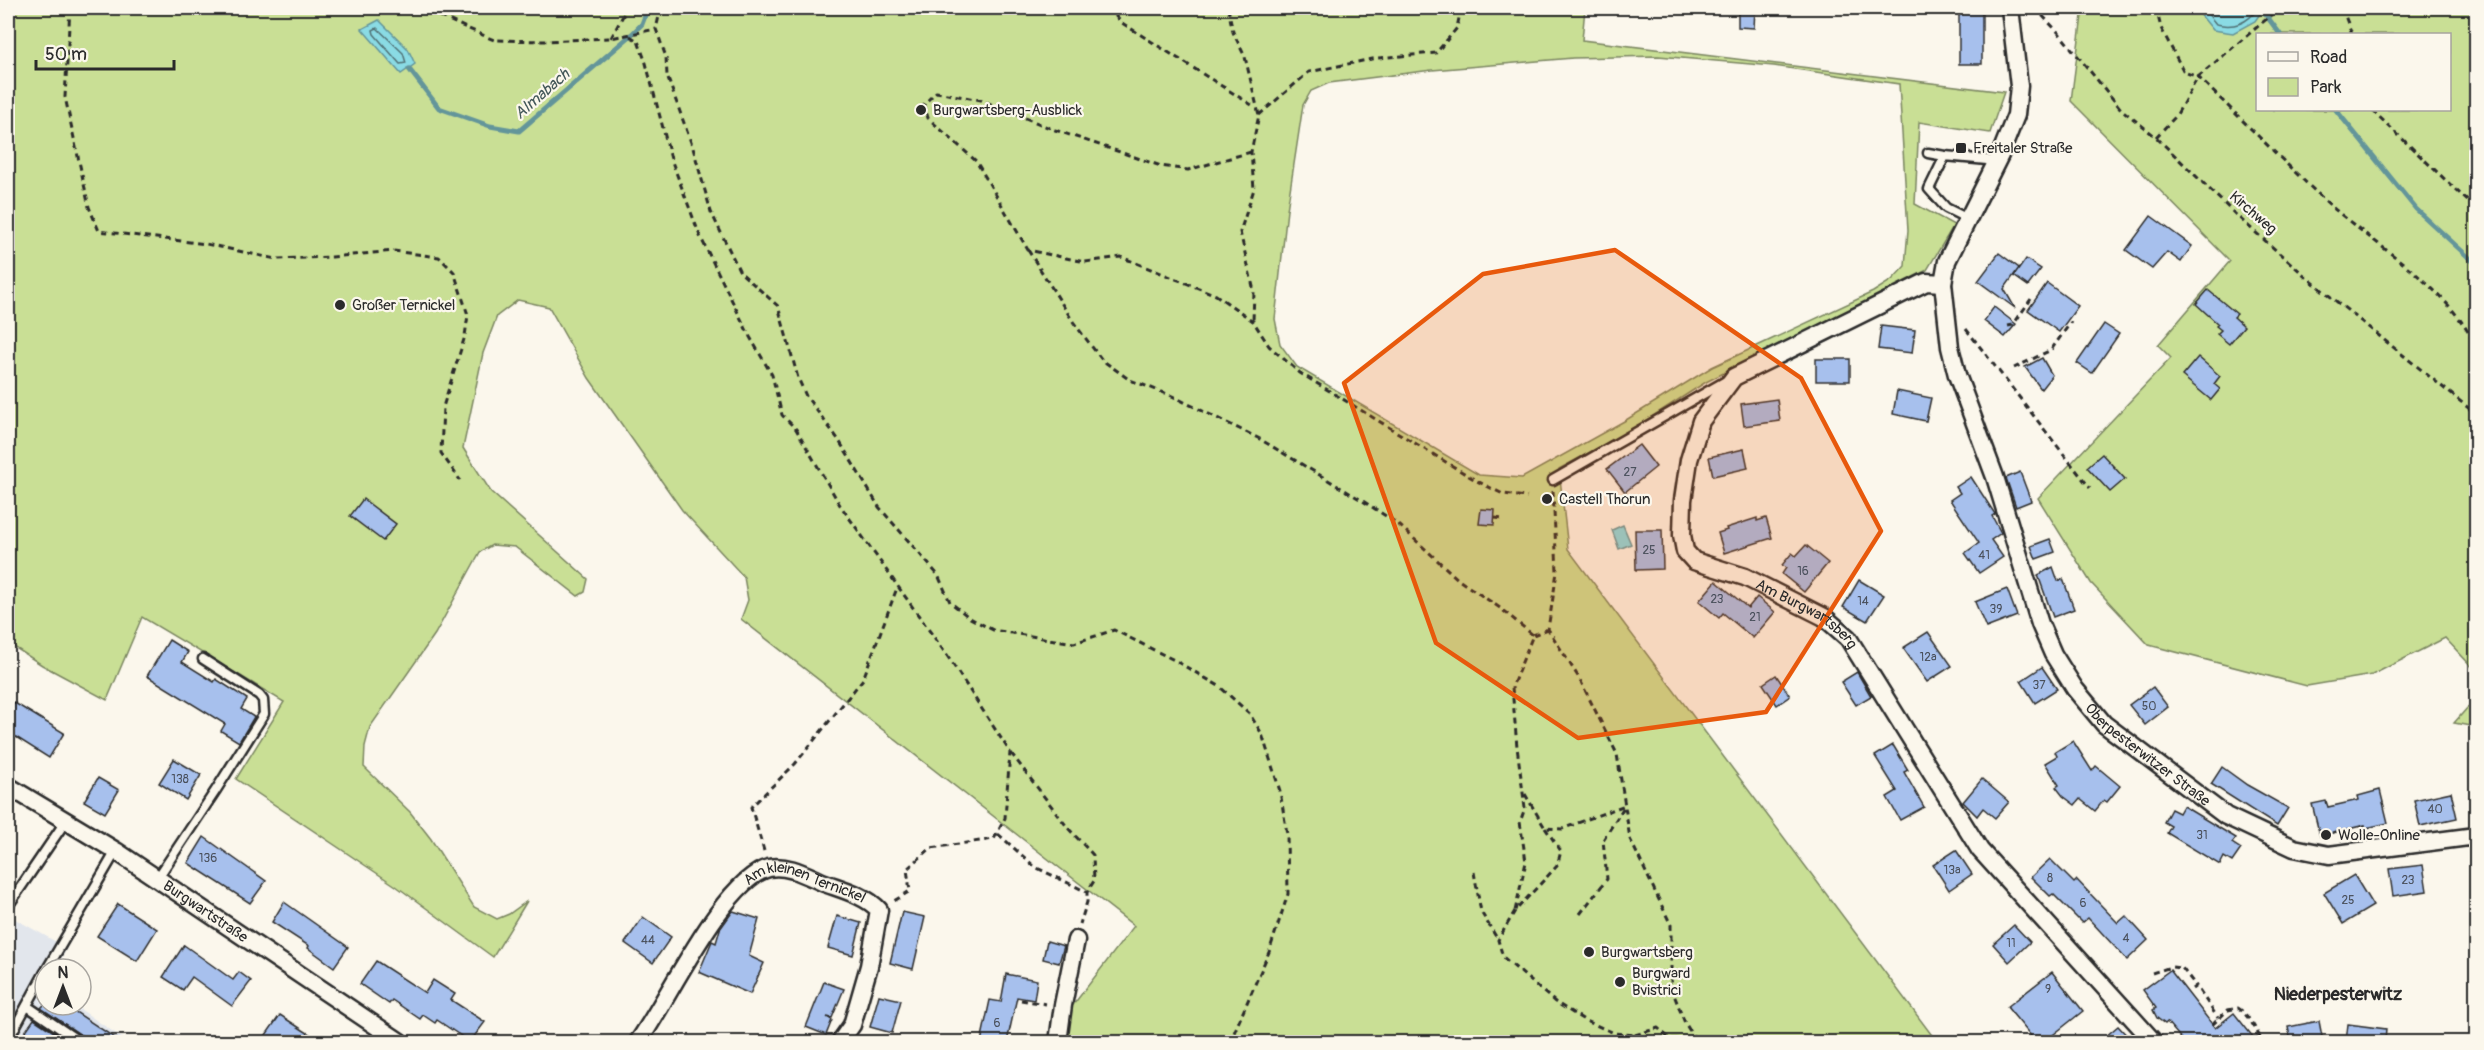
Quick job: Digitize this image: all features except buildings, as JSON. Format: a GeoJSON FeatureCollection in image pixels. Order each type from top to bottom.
{"type":"FeatureCollection","features":[{"type":"Feature","properties":{"kind":"street"},"geometry":{"type":"LineString","coordinates":[[1946,313],[1943,283],[1947,261],[1996,164],[2016,115],[2019,86],[2010,8]]}},
{"type":"Feature","properties":{"kind":"street","name":"Am Burgwartsberg"},"geometry":{"type":"LineString","coordinates":[[1943,283],[1926,282],[1734,377],[1701,421],[1689,460],[1683,500],[1682,536],[1685,551],[1694,561],[1745,577],[1824,617],[1848,638],[1980,850],[2154,1042]]}},
{"type":"Feature","properties":{"kind":"street","name":"Oberpesterwitzer Straße"},"geometry":{"type":"LineString","coordinates":[[1946,313],[1957,375],[1995,477],[2043,632],[2075,689],[2104,724],[2226,816],[2294,848],[2329,855],[2476,836]]}},
{"type":"Feature","properties":{"kind":"street","name":"Burgwartstraße"},"geometry":{"type":"LineString","coordinates":[[8,786],[116,851],[380,1037],[400,1042]]}},
{"type":"Feature","properties":{"kind":"street","name":"Am kleinen Ternickel"},"geometry":{"type":"LineString","coordinates":[[638,1042],[717,913],[736,891],[754,876],[769,868],[788,868],[875,905],[879,910],[869,966],[852,1025],[840,1042]]}},
{"type":"Feature","properties":{"kind":"street"},"geometry":{"type":"LineString","coordinates":[[1058,1042],[1076,940]]}},
{"type":"Feature","properties":{"kind":"lane"},"geometry":{"type":"LineString","coordinates":[[1928,153],[1987,160],[1996,164]]}},
{"type":"Feature","properties":{"kind":"lane"},"geometry":{"type":"LineString","coordinates":[[1945,156],[1929,189],[1946,208],[1968,219]]}},
{"type":"Feature","properties":{"kind":"lane"},"geometry":{"type":"LineString","coordinates":[[1553,480],[1707,390],[1734,377]]}},
{"type":"Feature","properties":{"kind":"lane"},"geometry":{"type":"LineString","coordinates":[[157,879],[264,714],[262,700],[258,695],[203,659]]}},
{"type":"Feature","properties":{"kind":"lane"},"geometry":{"type":"LineString","coordinates":[[8,906],[65,822]]}},
{"type":"Feature","properties":{"kind":"lane"},"geometry":{"type":"LineString","coordinates":[[54,957],[116,851]]}},
{"type":"Feature","properties":{"kind":"lane"},"geometry":{"type":"LineString","coordinates":[[8,1040],[33,995]]}},
{"type":"Feature","properties":{"kind":"lane"},"geometry":{"type":"LineString","coordinates":[[27,1006],[80,1042]]}},
{"type":"Feature","properties":{"kind":"path"},"geometry":{"type":"LineString","coordinates":[[70,8],[65,97],[89,207],[99,231],[206,244],[276,259],[332,258],[393,251],[439,257],[454,272],[468,315],[465,336],[443,407],[441,453],[460,480]]}},
{"type":"Feature","properties":{"kind":"path"},"geometry":{"type":"LineString","coordinates":[[420,8],[494,40],[545,41],[611,38],[656,29]]}},
{"type":"Feature","properties":{"kind":"path"},"geometry":{"type":"LineString","coordinates":[[611,38],[627,8]]}},
{"type":"Feature","properties":{"kind":"path"},"geometry":{"type":"LineString","coordinates":[[661,8],[656,29],[666,57],[668,76],[700,171],[711,212],[740,273],[778,306],[798,378],[806,396],[838,439],[879,507],[938,575],[950,602],[970,618],[993,630],[1074,643],[1114,630],[1219,686],[1249,713],[1262,734],[1280,791],[1285,823],[1287,894],[1269,951],[1230,1042]]}},
{"type":"Feature","properties":{"kind":"path"},"geometry":{"type":"LineString","coordinates":[[1108,8],[1122,23],[1256,107]]}},
{"type":"Feature","properties":{"kind":"path"},"geometry":{"type":"LineString","coordinates":[[1228,8],[1233,32],[1245,57],[1253,84],[1259,115],[1251,152],[1254,189],[1240,232],[1254,291],[1253,321]]}},
{"type":"Feature","properties":{"kind":"path"},"geometry":{"type":"LineString","coordinates":[[1259,115],[1309,72],[1377,58],[1436,53],[1457,28],[1461,8]]}},
{"type":"Feature","properties":{"kind":"path","name":"Kirchweg"},"geometry":{"type":"LineString","coordinates":[[2035,8],[2121,109],[2156,138],[2238,217],[2310,280],[2476,414]]}},
{"type":"Feature","properties":{"kind":"path"},"geometry":{"type":"LineString","coordinates":[[2156,8],[2161,28],[2184,72],[2198,76],[2331,206],[2419,276],[2468,328],[2476,347]]}},
{"type":"Feature","properties":{"kind":"path"},"geometry":{"type":"LineString","coordinates":[[2156,138],[2176,116],[2198,76],[2269,18],[2277,8]]}},
{"type":"Feature","properties":{"kind":"path"},"geometry":{"type":"LineString","coordinates":[[2342,8],[2352,33]]}},
{"type":"Feature","properties":{"kind":"path"},"geometry":{"type":"LineString","coordinates":[[630,36],[638,41],[646,63],[671,159],[700,236],[750,337],[772,375],[782,415],[796,429],[840,505],[946,654],[1010,752],[1068,828],[1093,855],[1094,881],[1087,892],[1087,902],[1076,940]]}},
{"type":"Feature","properties":{"kind":"path"},"geometry":{"type":"LineString","coordinates":[[1251,152],[1188,170],[1161,166],[1055,130],[981,100],[936,93],[924,104],[928,118],[976,161],[1074,323],[1102,360],[1130,380],[1170,395],[1258,438],[1363,501],[1398,524],[1460,581],[1500,608],[1533,635]]}},
{"type":"Feature","properties":{"kind":"path"},"geometry":{"type":"LineString","coordinates":[[2373,111],[2476,209]]}},
{"type":"Feature","properties":{"kind":"path"},"geometry":{"type":"LineString","coordinates":[[1028,250],[1085,262],[1121,256],[1216,295],[1253,321],[1269,346],[1300,373],[1477,481],[1503,494],[1527,497]]}},
{"type":"Feature","properties":{"kind":"path"},"geometry":{"type":"LineString","coordinates":[[2008,326],[2013,325],[2031,299]]}},
{"type":"Feature","properties":{"kind":"path"},"geometry":{"type":"LineString","coordinates":[[1946,313],[1953,312],[2090,488]]}},
{"type":"Feature","properties":{"kind":"path"},"geometry":{"type":"LineString","coordinates":[[2014,368],[2051,350],[2071,322]]}},
{"type":"Feature","properties":{"kind":"path"},"geometry":{"type":"LineString","coordinates":[[1553,480],[1557,572],[1548,628],[1579,678],[1617,754],[1630,838],[1671,925],[1671,987],[1685,1023],[1695,1041]]}},
{"type":"Feature","properties":{"kind":"path"},"geometry":{"type":"LineString","coordinates":[[1495,518],[1504,519]]}},
{"type":"Feature","properties":{"kind":"path"},"geometry":{"type":"LineString","coordinates":[[769,868],[752,807],[795,764],[863,679],[897,588]]}},
{"type":"Feature","properties":{"kind":"path"},"geometry":{"type":"LineString","coordinates":[[1515,911],[1526,862],[1520,822],[1525,808],[1524,791],[1517,747],[1512,687],[1533,635],[1548,628]]}},
{"type":"Feature","properties":{"kind":"path"},"geometry":{"type":"LineString","coordinates":[[910,891],[907,869],[931,848],[994,839],[1005,818],[1010,752]]}},
{"type":"Feature","properties":{"kind":"path"},"geometry":{"type":"LineString","coordinates":[[1498,940],[1515,911],[1557,866],[1561,851],[1524,791]]}},
{"type":"Feature","properties":{"kind":"path"},"geometry":{"type":"LineString","coordinates":[[1545,828],[1562,829],[1625,805]]}},
{"type":"Feature","properties":{"kind":"path"},"geometry":{"type":"LineString","coordinates":[[1580,914],[1607,879],[1603,840],[1625,805]]}},
{"type":"Feature","properties":{"kind":"path"},"geometry":{"type":"LineString","coordinates":[[997,833],[1035,867],[1087,892]]}},
{"type":"Feature","properties":{"kind":"path"},"geometry":{"type":"LineString","coordinates":[[1474,872],[1481,912],[1498,940],[1503,957],[1555,1002],[1584,1020],[1614,1033],[1635,1035],[1658,1028],[1670,1039],[1695,1041]]}},
{"type":"Feature","properties":{"kind":"path"},"geometry":{"type":"LineString","coordinates":[[2152,973],[2171,967],[2182,968],[2218,1018]]}},
{"type":"Feature","properties":{"kind":"path"},"geometry":{"type":"LineString","coordinates":[[1021,1000],[1034,1002]]}},
{"type":"Feature","properties":{"kind":"path"},"geometry":{"type":"LineString","coordinates":[[2212,1025],[2228,1010],[2238,1008],[2245,1011],[2262,1042]]}},
{"type":"Feature","properties":{"kind":"path"},"geometry":{"type":"LineString","coordinates":[[1635,1035],[1638,1042]]}},
{"type":"Feature","properties":{"kind":"highlighted area"},"geometry":{"type":"Polygon","coordinates":[[[1615,250],[1801,378],[1881,531],[1766,712],[1578,738],[1436,643],[1344,383],[1483,274],[1615,250]]]}},
{"type":"Feature","properties":{"kind":"shaded area"},"geometry":{"type":"Polygon","coordinates":[[[8,915],[67,948],[62,957],[33,957],[33,1017],[92,1017],[128,1042],[8,1042],[8,1007],[13,997],[8,995],[8,915]]]}},
{"type":"Feature","properties":{"kind":"green space"},"geometry":{"type":"Polygon","coordinates":[[[8,8],[1585,8],[1582,40],[2004,92],[1990,133],[1919,122],[1915,204],[1954,225],[1927,270],[1706,382],[1631,430],[1559,469],[1568,549],[1937,1042],[1068,1042],[1070,1009],[1134,926],[741,619],[748,600],[744,577],[682,510],[589,378],[549,307],[518,300],[497,316],[483,353],[463,448],[491,492],[588,579],[585,592],[578,596],[515,547],[492,545],[480,552],[435,634],[370,727],[365,746],[364,767],[410,812],[431,839],[474,907],[497,919],[509,914],[527,901],[493,957],[396,886],[236,779],[284,702],[142,617],[107,700],[42,665],[8,643],[8,8]],[[1658,56],[1573,58],[1432,70],[1329,83],[1311,91],[1303,105],[1287,210],[1275,319],[1280,344],[1297,367],[1479,475],[1522,478],[1626,420],[1712,367],[1873,292],[1892,280],[1905,266],[1908,230],[1899,84],[1774,66],[1658,56]]]}},
{"type":"Feature","properties":{"kind":"green space"},"geometry":{"type":"Polygon","coordinates":[[[2083,8],[2476,8],[2476,671],[2445,638],[2372,675],[2307,686],[2149,645],[2091,583],[2038,498],[2171,358],[2158,345],[2230,261],[2071,101],[2083,8]]]}},
{"type":"Feature","properties":{"kind":"green space"},"geometry":{"type":"Polygon","coordinates":[[[2476,698],[2476,727],[2454,723],[2476,698]]]}},
{"type":"Feature","properties":{"kind":"water"},"geometry":{"type":"Polygon","coordinates":[[[2195,8],[2264,8],[2255,21],[2233,33],[2213,30],[2195,8]]]}},
{"type":"Feature","properties":{"kind":"water"},"geometry":{"type":"Polygon","coordinates":[[[379,20],[408,49],[415,64],[401,74],[362,29],[379,20]]]}},
{"type":"Feature","properties":{"kind":"water"},"geometry":{"type":"Polygon","coordinates":[[[1623,525],[1631,544],[1619,549],[1612,530],[1623,525]]]}},
{"type":"Feature","properties":{"kind":"waterway","name":"Almabach"},"geometry":{"type":"LineString","coordinates":[[409,69],[439,108],[490,126],[519,131],[630,36],[642,24],[648,8]]}},
{"type":"Feature","properties":{"kind":"waterway"},"geometry":{"type":"LineString","coordinates":[[2263,11],[2279,33]]}},
{"type":"Feature","properties":{"kind":"waterway"},"geometry":{"type":"LineString","coordinates":[[2337,111],[2416,209],[2476,264]]}},
{"type":"Feature","properties":{"kind":"place","name":"Burgwartsberg-Ausblick"},"geometry":{"type":"Point","coordinates":[921,110]}},
{"type":"Feature","properties":{"kind":"place","name":"Freitaler Straße"},"geometry":{"type":"Point","coordinates":[1961,148]}},
{"type":"Feature","properties":{"kind":"place","name":"Großer Ternickel"},"geometry":{"type":"Point","coordinates":[340,305]}},
{"type":"Feature","properties":{"kind":"place","name":"Castell Thorun"},"geometry":{"type":"Point","coordinates":[1547,499]}},
{"type":"Feature","properties":{"kind":"place","name":"Wolle-Online"},"geometry":{"type":"Point","coordinates":[2326,835]}},
{"type":"Feature","properties":{"kind":"place","name":"Burgwartsberg"},"geometry":{"type":"Point","coordinates":[1589,952]}},
{"type":"Feature","properties":{"kind":"place","name":"Burgward Bvistrici"},"geometry":{"type":"Point","coordinates":[1620,982]}},
{"type":"Feature","properties":{"kind":"district","name":"Niederpesterwitz"},"geometry":{"type":"Point","coordinates":[2338,994]}}]}
